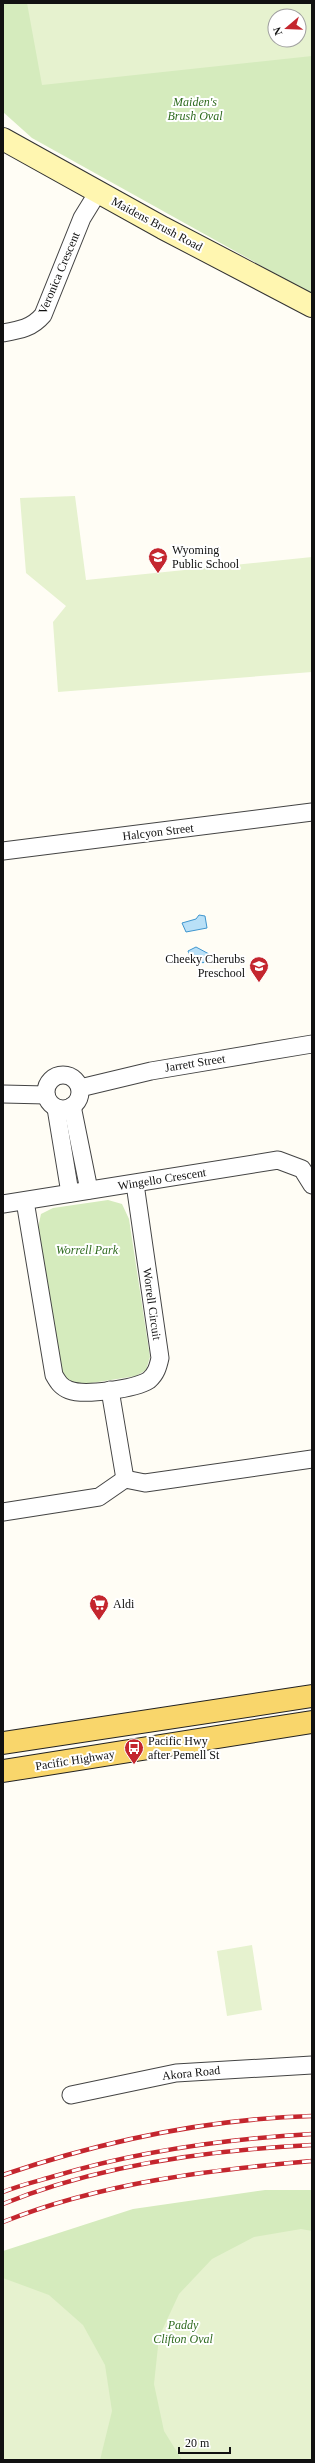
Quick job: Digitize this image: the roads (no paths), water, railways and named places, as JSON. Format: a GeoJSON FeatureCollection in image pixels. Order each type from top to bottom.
{"type":"FeatureCollection","features":[{"type":"Feature","properties":{"kind":"main road"},"geometry":{"type":"LineString","coordinates":[[3,1743],[312,1696]]}},
{"type":"Feature","properties":{"kind":"main road","name":"Pacific Highway"},"geometry":{"type":"LineString","coordinates":[[3,1771],[312,1722]]}},
{"type":"Feature","properties":{"kind":"street","name":"Maidens Brush Road"},"geometry":{"type":"LineString","coordinates":[[3,139],[98,192],[312,306]]}},
{"type":"Feature","properties":{"kind":"street","name":"Veronica Crescent"},"geometry":{"type":"LineString","coordinates":[[3,333],[24,329],[36,324],[43,315],[82,218],[98,192]]}},
{"type":"Feature","properties":{"kind":"street","name":"Halcyon Street"},"geometry":{"type":"LineString","coordinates":[[3,851],[312,812]]}},
{"type":"Feature","properties":{"kind":"street","name":"Jarrett Street"},"geometry":{"type":"LineString","coordinates":[[80,1088],[151,1070],[312,1044]]}},
{"type":"Feature","properties":{"kind":"street"},"geometry":{"type":"LineString","coordinates":[[3,1094],[58,1103],[80,1096],[80,1088],[70,1076],[59,1075],[47,1084],[58,1103],[89,1190]]}},
{"type":"Feature","properties":{"kind":"street"},"geometry":{"type":"LineString","coordinates":[[58,1103],[70,1193]]}},
{"type":"Feature","properties":{"kind":"street","name":"Wingello Crescent"},"geometry":{"type":"LineString","coordinates":[[3,1204],[278,1160],[302,1169],[312,1185]]}},
{"type":"Feature","properties":{"kind":"street","name":"Worrell Circuit"},"geometry":{"type":"LineString","coordinates":[[25,1201],[54,1375],[60,1385],[70,1390],[89,1393],[110,1390],[135,1385],[148,1380],[157,1371],[160,1358],[135,1184]]}},
{"type":"Feature","properties":{"kind":"street"},"geometry":{"type":"LineString","coordinates":[[110,1390],[125,1479]]}},
{"type":"Feature","properties":{"kind":"street"},"geometry":{"type":"LineString","coordinates":[[3,1512],[99,1497],[125,1479],[145,1484],[312,1459]]}},
{"type":"Feature","properties":{"kind":"street","name":"Akora Road"},"geometry":{"type":"LineString","coordinates":[[71,2095],[176,2073],[312,2065]]}},
{"type":"Feature","properties":{"kind":"water"},"geometry":{"type":"Polygon","coordinates":[[[199,915],[205,916],[207,928],[186,932],[182,923],[196,919],[199,915]]]}},
{"type":"Feature","properties":{"kind":"water"},"geometry":{"type":"Polygon","coordinates":[[[196,947],[209,954],[209,958],[203,963],[196,958],[190,957],[188,951],[196,947]]]}},
{"type":"Feature","properties":{"kind":"railway"},"geometry":{"type":"LineString","coordinates":[[3,2175],[79,2152],[156,2134],[233,2122],[312,2116]]}},
{"type":"Feature","properties":{"kind":"railway"},"geometry":{"type":"LineString","coordinates":[[3,2192],[22,2185],[87,2167],[150,2153],[247,2139],[312,2134]]}},
{"type":"Feature","properties":{"kind":"railway"},"geometry":{"type":"LineString","coordinates":[[3,2204],[40,2190],[77,2179],[155,2162],[234,2151],[312,2145]]}},
{"type":"Feature","properties":{"kind":"railway"},"geometry":{"type":"LineString","coordinates":[[3,2222],[78,2197],[155,2180],[234,2169],[312,2161]]}},
{"type":"Feature","properties":{"kind":"place","name":"Wyoming Public School"},"geometry":{"type":"Point","coordinates":[158,574]}},
{"type":"Feature","properties":{"kind":"place","name":"Cheeky Cherubs Preschool"},"geometry":{"type":"Point","coordinates":[259,983]}},
{"type":"Feature","properties":{"kind":"place","name":"Aldi"},"geometry":{"type":"Point","coordinates":[99,1621]}},
{"type":"Feature","properties":{"kind":"place","name":"Pacific Hwy after Pemell St"},"geometry":{"type":"Point","coordinates":[134,1765]}},
{"type":"Feature","properties":{"kind":"park label","name":"Maiden's Brush Oval"},"geometry":{"type":"Point","coordinates":[195,109]}},
{"type":"Feature","properties":{"kind":"park label","name":"Worrell Park"},"geometry":{"type":"Point","coordinates":[87,1250]}},
{"type":"Feature","properties":{"kind":"park label","name":"Paddy Clifton Oval"},"geometry":{"type":"Point","coordinates":[183,2332]}}]}
